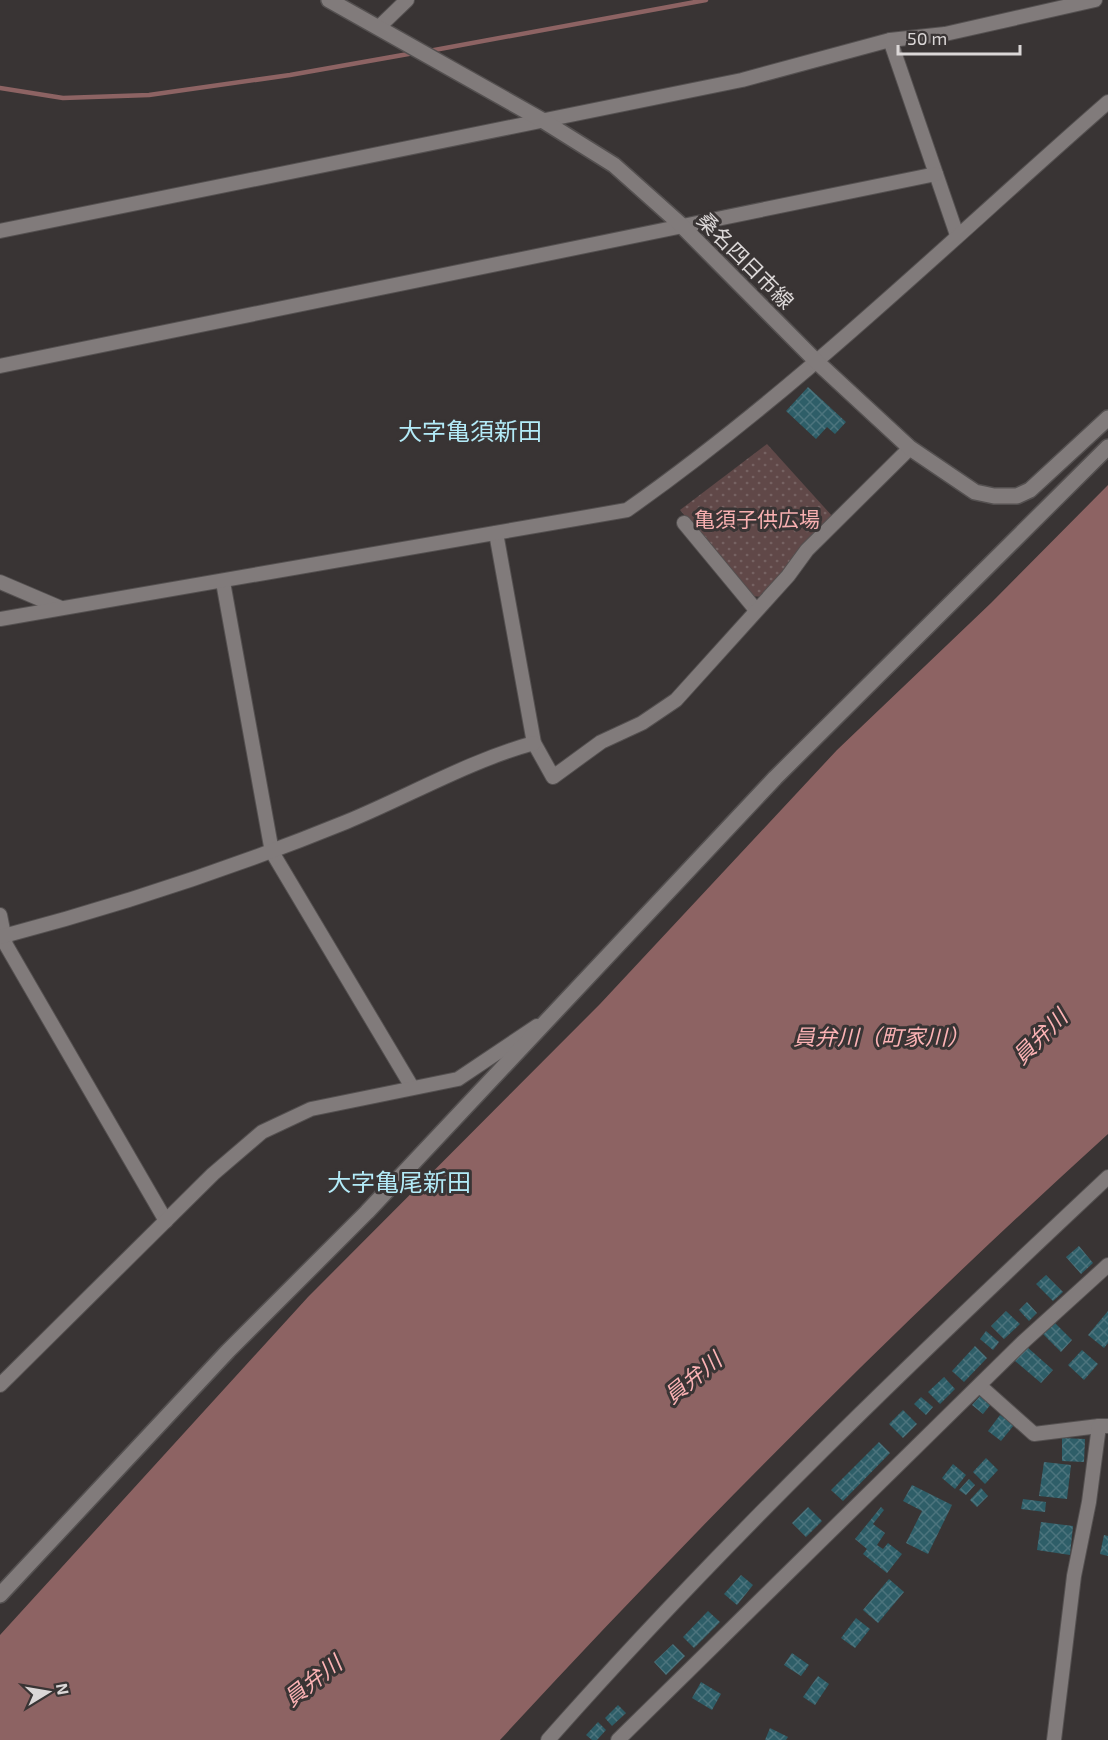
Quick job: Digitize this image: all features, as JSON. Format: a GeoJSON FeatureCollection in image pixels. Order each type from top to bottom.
{"type":"FeatureCollection","features":[{"type":"Feature","properties":{"kind":"street","name":"桑名四日市線"},"geometry":{"type":"LineString","coordinates":[[329,0],[542,120],[614,165],[682,226],[818,362],[910,448],[975,492],[994,496],[1017,496],[1030,490],[1108,418]]}},
{"type":"Feature","properties":{"kind":"street"},"geometry":{"type":"LineString","coordinates":[[379,27],[407,0]]}},
{"type":"Feature","properties":{"kind":"street"},"geometry":{"type":"LineString","coordinates":[[0,231],[742,80],[890,40],[945,34],[1095,0]]}},
{"type":"Feature","properties":{"kind":"street"},"geometry":{"type":"LineString","coordinates":[[890,40],[957,235]]}},
{"type":"Feature","properties":{"kind":"street"},"geometry":{"type":"LineString","coordinates":[[0,619],[627,510],[668,481],[818,362],[1108,102]]}},
{"type":"Feature","properties":{"kind":"street"},"geometry":{"type":"LineString","coordinates":[[0,366],[936,174]]}},
{"type":"Feature","properties":{"kind":"street"},"geometry":{"type":"LineString","coordinates":[[0,1595],[228,1351],[367,1212],[774,778],[1108,447]]}},
{"type":"Feature","properties":{"kind":"street"},"geometry":{"type":"LineString","coordinates":[[496,534],[534,743],[553,777],[601,742],[642,723],[675,700],[788,576],[807,550],[910,448]]}},
{"type":"Feature","properties":{"kind":"street"},"geometry":{"type":"LineString","coordinates":[[684,523],[756,610]]}},
{"type":"Feature","properties":{"kind":"street"},"geometry":{"type":"LineString","coordinates":[[0,582],[62,609]]}},
{"type":"Feature","properties":{"kind":"street"},"geometry":{"type":"LineString","coordinates":[[223,582],[272,852],[412,1088]]}},
{"type":"Feature","properties":{"kind":"street"},"geometry":{"type":"LineString","coordinates":[[2,936],[140,898],[272,852],[363,815],[493,754],[534,743]]}},
{"type":"Feature","properties":{"kind":"street"},"geometry":{"type":"LineString","coordinates":[[0,915],[2,936],[6,945],[166,1221]]}},
{"type":"Feature","properties":{"kind":"street"},"geometry":{"type":"LineString","coordinates":[[0,1385],[213,1174],[262,1132],[310,1109],[458,1079],[543,1022]]}},
{"type":"Feature","properties":{"kind":"street"},"geometry":{"type":"LineString","coordinates":[[548,1740],[639,1636],[809,1464],[1108,1177]]}},
{"type":"Feature","properties":{"kind":"street"},"geometry":{"type":"LineString","coordinates":[[618,1740],[1022,1343],[1108,1264]]}},
{"type":"Feature","properties":{"kind":"street"},"geometry":{"type":"LineString","coordinates":[[980,1386],[1034,1434],[1103,1426],[1074,1576],[1054,1740]]}},
{"type":"Feature","properties":{"kind":"green space","name":"亀須子供広場"},"geometry":{"type":"Polygon","coordinates":[[[767,444],[833,517],[763,597],[751,596],[680,510],[767,444]]]}},
{"type":"Feature","properties":{"kind":"water","name":"員弁川（町家川）"},"geometry":{"type":"Polygon","coordinates":[[[1108,485],[1108,1134],[951,1280],[797,1430],[500,1740],[0,1740],[0,1635],[308,1297],[600,1004],[837,750],[991,603],[1108,485]]]}},
{"type":"Feature","properties":{"kind":"building"},"geometry":{"type":"Polygon","coordinates":[[[808,387],[846,422],[835,434],[827,427],[816,439],[786,411],[808,387]]]}},
{"type":"Feature","properties":{"kind":"building"},"geometry":{"type":"Polygon","coordinates":[[[1079,1246],[1093,1263],[1081,1274],[1066,1257],[1079,1246]]]}},
{"type":"Feature","properties":{"kind":"building"},"geometry":{"type":"Polygon","coordinates":[[[1046,1275],[1063,1292],[1053,1301],[1036,1284],[1046,1275]]]}},
{"type":"Feature","properties":{"kind":"building"},"geometry":{"type":"Polygon","coordinates":[[[1027,1302],[1037,1313],[1029,1321],[1019,1310],[1027,1302]]]}},
{"type":"Feature","properties":{"kind":"building"},"geometry":{"type":"Polygon","coordinates":[[[1006,1311],[1020,1324],[1004,1339],[991,1326],[1006,1311]]]}},
{"type":"Feature","properties":{"kind":"building"},"geometry":{"type":"Polygon","coordinates":[[[1108,1311],[1108,1343],[1104,1348],[1088,1335],[1108,1311]]]}},
{"type":"Feature","properties":{"kind":"building"},"geometry":{"type":"Polygon","coordinates":[[[1054,1322],[1072,1340],[1061,1352],[1042,1333],[1054,1322]]]}},
{"type":"Feature","properties":{"kind":"building"},"geometry":{"type":"Polygon","coordinates":[[[986,1331],[999,1342],[993,1350],[980,1339],[986,1331]]]}},
{"type":"Feature","properties":{"kind":"building"},"geometry":{"type":"Polygon","coordinates":[[[975,1346],[987,1358],[964,1382],[952,1371],[975,1346]]]}},
{"type":"Feature","properties":{"kind":"building"},"geometry":{"type":"Polygon","coordinates":[[[1027,1347],[1053,1370],[1041,1383],[1015,1361],[1027,1347]]]}},
{"type":"Feature","properties":{"kind":"building"},"geometry":{"type":"Polygon","coordinates":[[[1082,1350],[1098,1364],[1084,1380],[1068,1365],[1082,1350]]]}},
{"type":"Feature","properties":{"kind":"building"},"geometry":{"type":"Polygon","coordinates":[[[944,1377],[955,1389],[940,1404],[928,1392],[944,1377]]]}},
{"type":"Feature","properties":{"kind":"building"},"geometry":{"type":"Polygon","coordinates":[[[981,1395],[991,1404],[983,1414],[972,1405],[981,1395]]]}},
{"type":"Feature","properties":{"kind":"building"},"geometry":{"type":"Polygon","coordinates":[[[921,1397],[933,1407],[926,1415],[914,1404],[921,1397]]]}},
{"type":"Feature","properties":{"kind":"building"},"geometry":{"type":"Polygon","coordinates":[[[903,1410],[917,1424],[903,1438],[889,1424],[903,1410]]]}},
{"type":"Feature","properties":{"kind":"building"},"geometry":{"type":"Polygon","coordinates":[[[1000,1415],[1014,1425],[1001,1441],[988,1431],[1000,1415]]]}},
{"type":"Feature","properties":{"kind":"building"},"geometry":{"type":"Polygon","coordinates":[[[1062,1438],[1085,1439],[1084,1462],[1062,1461],[1062,1438]]]}},
{"type":"Feature","properties":{"kind":"building"},"geometry":{"type":"Polygon","coordinates":[[[879,1442],[890,1453],[843,1501],[831,1490],[879,1442]]]}},
{"type":"Feature","properties":{"kind":"building"},"geometry":{"type":"Polygon","coordinates":[[[986,1458],[998,1470],[985,1484],[973,1472],[986,1458]]]}},
{"type":"Feature","properties":{"kind":"building"},"geometry":{"type":"Polygon","coordinates":[[[1044,1462],[1071,1465],[1067,1499],[1039,1496],[1044,1462]]]}},
{"type":"Feature","properties":{"kind":"building"},"geometry":{"type":"Polygon","coordinates":[[[953,1464],[966,1475],[955,1489],[942,1478],[953,1464]]]}},
{"type":"Feature","properties":{"kind":"building"},"geometry":{"type":"Polygon","coordinates":[[[969,1479],[975,1485],[966,1495],[959,1490],[969,1479]]]}},
{"type":"Feature","properties":{"kind":"building"},"geometry":{"type":"Polygon","coordinates":[[[912,1485],[952,1505],[928,1554],[906,1543],[922,1511],[903,1501],[912,1485]]]}},
{"type":"Feature","properties":{"kind":"building"},"geometry":{"type":"Polygon","coordinates":[[[981,1488],[988,1496],[977,1507],[970,1500],[981,1488]]]}},
{"type":"Feature","properties":{"kind":"building"},"geometry":{"type":"Polygon","coordinates":[[[1023,1499],[1046,1502],[1045,1512],[1021,1509],[1023,1499]]]}},
{"type":"Feature","properties":{"kind":"building"},"geometry":{"type":"Polygon","coordinates":[[[808,1507],[822,1521],[806,1537],[792,1523],[808,1507]]]}},
{"type":"Feature","properties":{"kind":"building"},"geometry":{"type":"Polygon","coordinates":[[[881,1507],[884,1510],[873,1524],[885,1533],[877,1545],[883,1549],[888,1543],[902,1554],[887,1573],[863,1554],[867,1549],[855,1539],[881,1507]]]}},
{"type":"Feature","properties":{"kind":"building"},"geometry":{"type":"Polygon","coordinates":[[[1041,1522],[1073,1526],[1070,1555],[1037,1550],[1041,1522]]]}},
{"type":"Feature","properties":{"kind":"building"},"geometry":{"type":"Polygon","coordinates":[[[1104,1535],[1108,1536],[1108,1556],[1100,1554],[1104,1535]]]}},
{"type":"Feature","properties":{"kind":"building"},"geometry":{"type":"Polygon","coordinates":[[[741,1575],[753,1585],[737,1605],[724,1594],[741,1575]]]}},
{"type":"Feature","properties":{"kind":"building"},"geometry":{"type":"Polygon","coordinates":[[[889,1579],[904,1592],[878,1623],[863,1610],[889,1579]]]}},
{"type":"Feature","properties":{"kind":"building"},"geometry":{"type":"Polygon","coordinates":[[[708,1611],[720,1622],[694,1648],[683,1637],[708,1611]]]}},
{"type":"Feature","properties":{"kind":"building"},"geometry":{"type":"Polygon","coordinates":[[[856,1618],[870,1629],[855,1648],[841,1638],[856,1618]]]}},
{"type":"Feature","properties":{"kind":"building"},"geometry":{"type":"Polygon","coordinates":[[[673,1644],[685,1656],[666,1675],[654,1662],[673,1644]]]}},
{"type":"Feature","properties":{"kind":"building"},"geometry":{"type":"Polygon","coordinates":[[[792,1653],[809,1665],[801,1676],[784,1665],[792,1653]]]}},
{"type":"Feature","properties":{"kind":"building"},"geometry":{"type":"Polygon","coordinates":[[[818,1676],[829,1684],[815,1705],[803,1697],[818,1676]]]}},
{"type":"Feature","properties":{"kind":"building"},"geometry":{"type":"Polygon","coordinates":[[[701,1682],[721,1694],[712,1710],[692,1698],[701,1682]]]}},
{"type":"Feature","properties":{"kind":"building"},"geometry":{"type":"Polygon","coordinates":[[[618,1705],[626,1713],[612,1726],[605,1718],[618,1705]]]}},
{"type":"Feature","properties":{"kind":"building"},"geometry":{"type":"Polygon","coordinates":[[[598,1722],[606,1730],[597,1740],[592,1740],[586,1735],[598,1722]]]}},
{"type":"Feature","properties":{"kind":"building"},"geometry":{"type":"Polygon","coordinates":[[[770,1728],[788,1737],[786,1740],[765,1740],[770,1728]]]}},
{"type":"Feature","properties":{"kind":"waterway"},"geometry":{"type":"LineString","coordinates":[[429,51],[706,0]]}},
{"type":"Feature","properties":{"kind":"waterway"},"geometry":{"type":"LineString","coordinates":[[0,88],[63,98],[149,95],[290,75],[414,53]]}},
{"type":"Feature","properties":{"kind":"district","name":"大字亀須新田"},"geometry":{"type":"Point","coordinates":[470,430]}},
{"type":"Feature","properties":{"kind":"district","name":"大字亀尾新田"},"geometry":{"type":"Point","coordinates":[399,1181]}},
{"type":"Feature","properties":{"kind":"water label","name":"員弁川"},"geometry":{"type":"Point","coordinates":[1039,1036]}},
{"type":"Feature","properties":{"kind":"water label","name":"員弁川"},"geometry":{"type":"Point","coordinates":[692,1377]}},
{"type":"Feature","properties":{"kind":"water label","name":"員弁川"},"geometry":{"type":"Point","coordinates":[312,1680]}}]}
